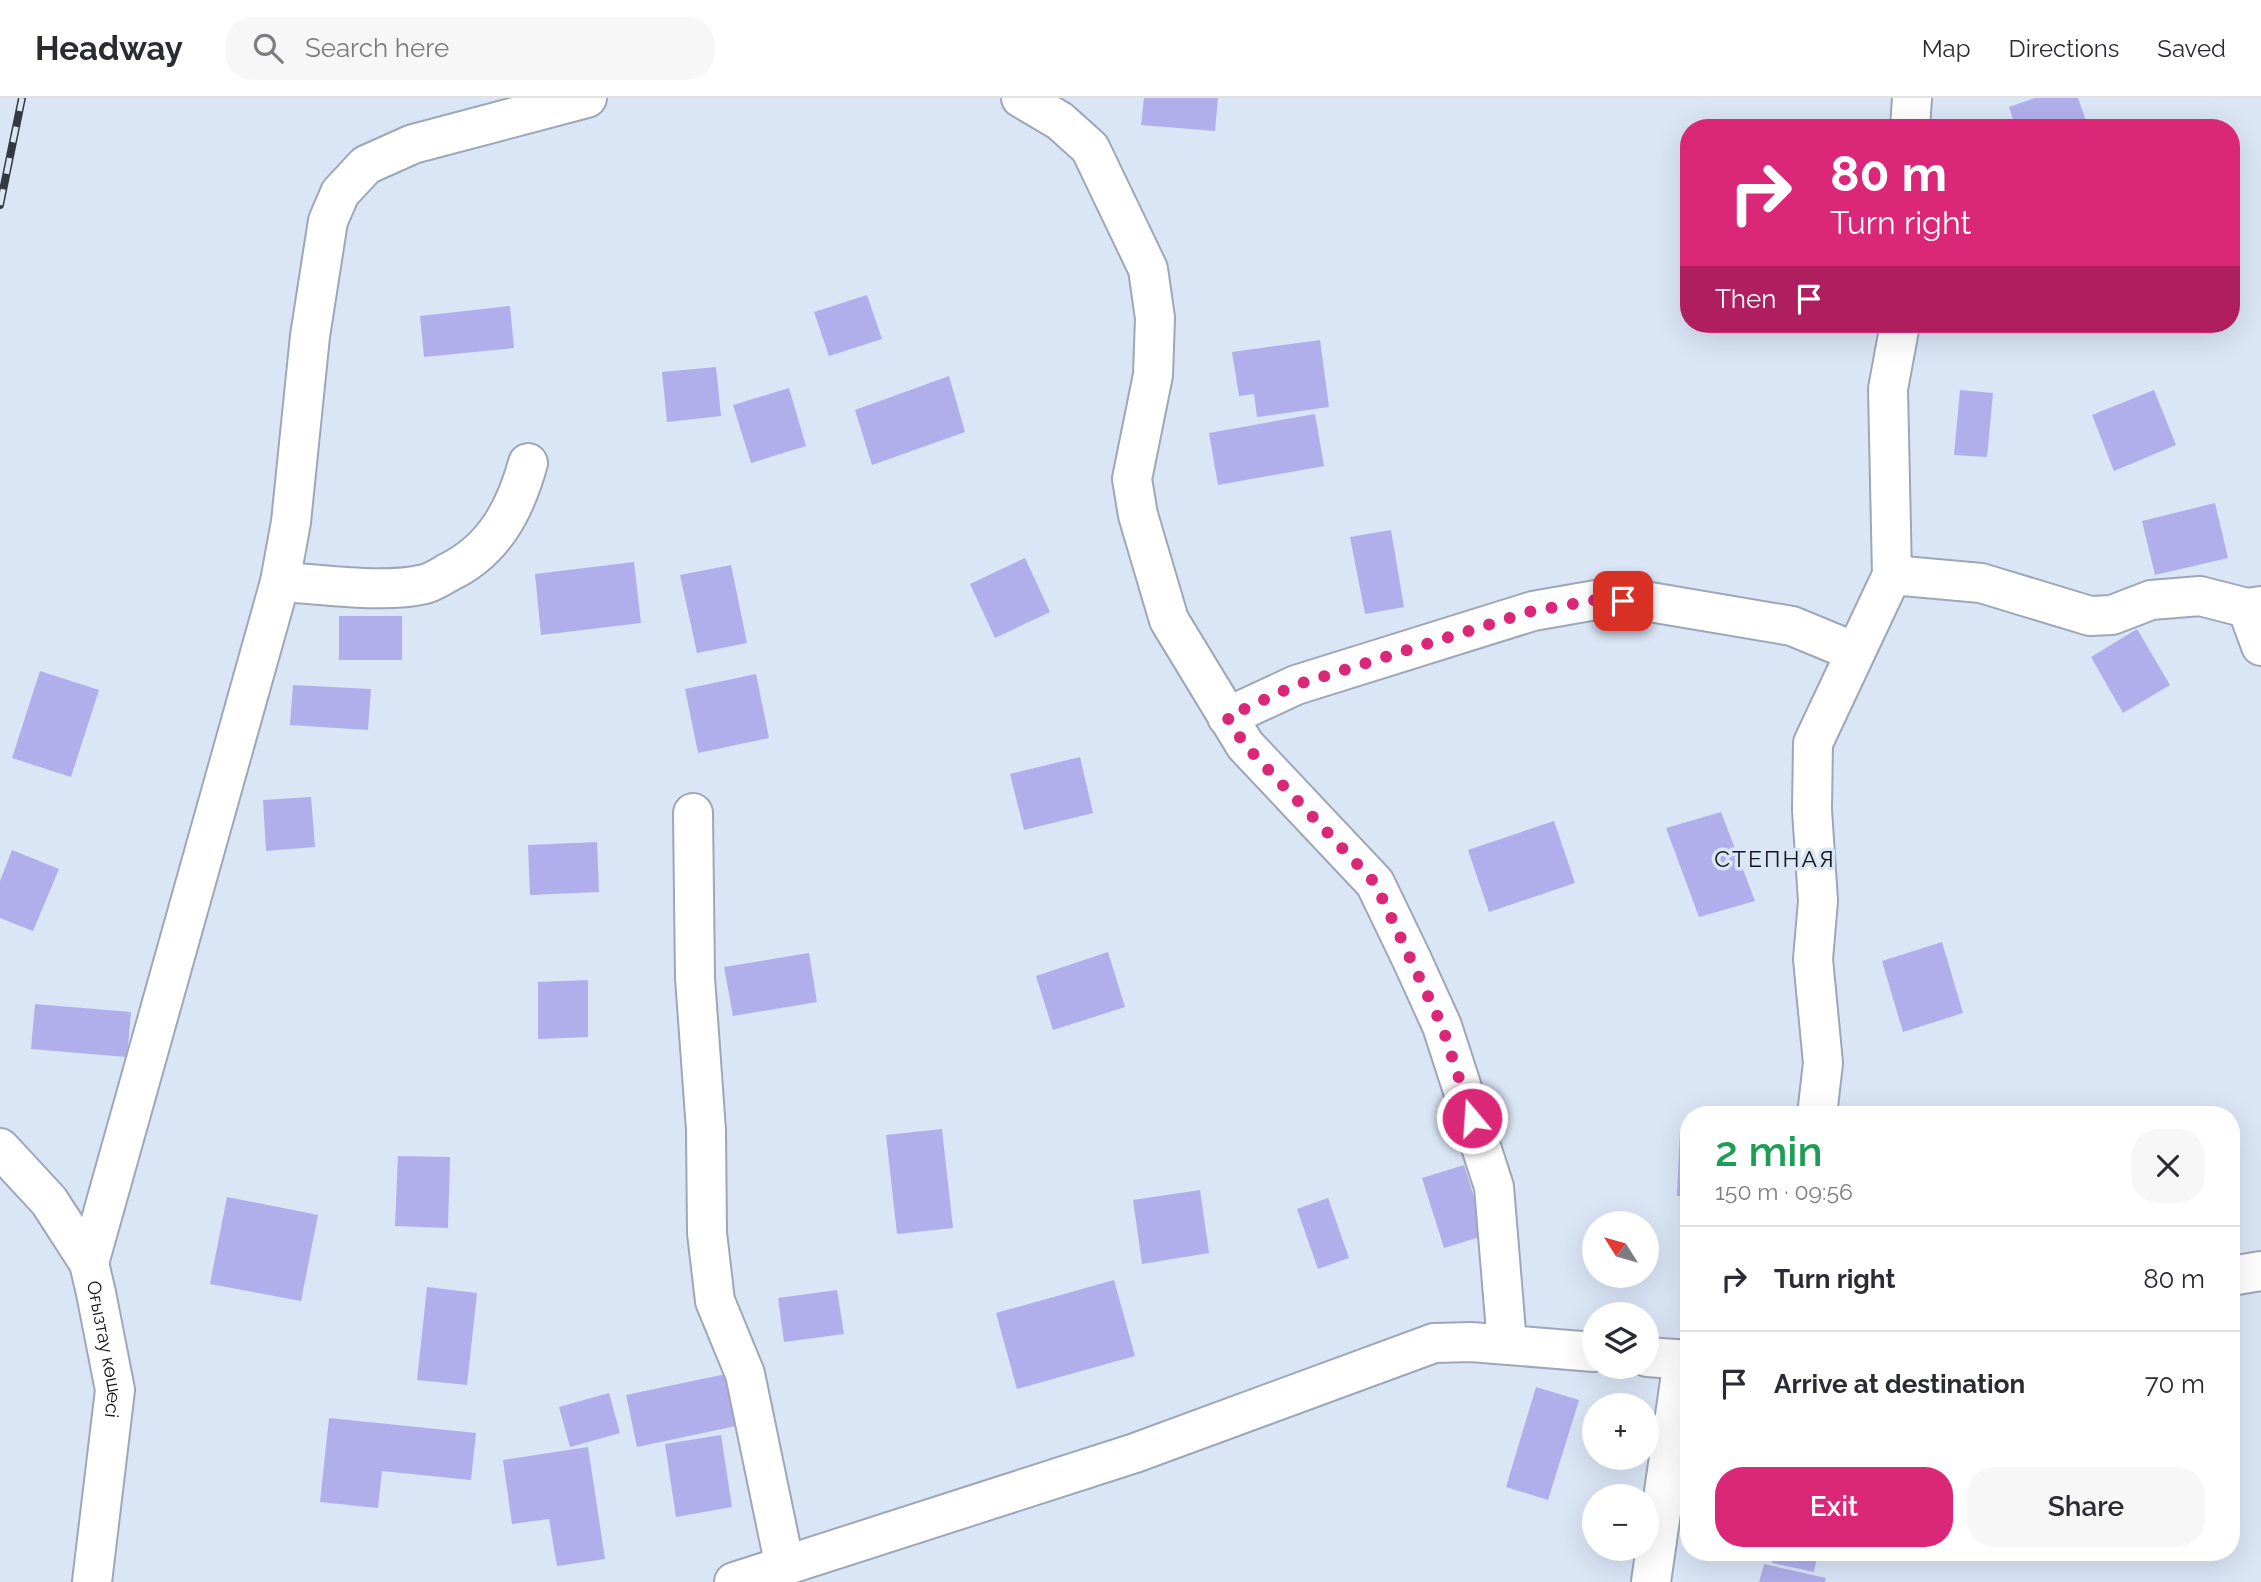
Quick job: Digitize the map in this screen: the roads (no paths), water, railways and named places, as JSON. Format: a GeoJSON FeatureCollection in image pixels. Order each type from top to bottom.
{"type":"FeatureCollection","features":[{"type":"Feature","properties":{"kind":"street"},"geometry":{"type":"LineString","coordinates":[[89,1263],[280,582],[291,522],[310,336],[328,221],[340,193],[366,165],[412,144],[459,129],[587,98]]}},
{"type":"Feature","properties":{"kind":"street"},"geometry":{"type":"LineString","coordinates":[[1021,98],[1060,121],[1090,148],[1148,269],[1155,318],[1153,375],[1132,479],[1138,514],[1169,621],[1245,745],[1375,883],[1437,1015],[1494,1188],[1507,1344]]}},
{"type":"Feature","properties":{"kind":"street"},"geometry":{"type":"LineString","coordinates":[[1911,119],[1912,98]]}},
{"type":"Feature","properties":{"kind":"street"},"geometry":{"type":"LineString","coordinates":[[1818,1106],[1823,1063],[1813,959],[1818,901],[1812,810],[1813,743],[1892,575],[1888,390],[1898,333]]}},
{"type":"Feature","properties":{"kind":"street"},"geometry":{"type":"LineString","coordinates":[[280,582],[370,587],[426,584],[472,561],[496,537],[521,486],[528,463]]}},
{"type":"Feature","properties":{"kind":"street"},"geometry":{"type":"LineString","coordinates":[[1892,575],[1981,583],[2090,616],[2112,615],[2151,600],[2200,596],[2254,607],[2261,646]]}},
{"type":"Feature","properties":{"kind":"street"},"geometry":{"type":"LineString","coordinates":[[1227,717],[1296,685],[1532,611],[1596,600],[1650,602],[1792,626],[1855,652]]}},
{"type":"Feature","properties":{"kind":"street"},"geometry":{"type":"LineString","coordinates":[[693,813],[695,978],[706,1130],[707,1233],[715,1301],[745,1374],[785,1567]]}},
{"type":"Feature","properties":{"kind":"street","name":"Оғызтау көшесі"},"geometry":{"type":"LineString","coordinates":[[0,1148],[49,1201],[89,1263],[115,1390],[92,1582]]}},
{"type":"Feature","properties":{"kind":"street"},"geometry":{"type":"LineString","coordinates":[[2240,1274],[2261,1271]]}},
{"type":"Feature","properties":{"kind":"street"},"geometry":{"type":"LineString","coordinates":[[734,1582],[1135,1453],[1434,1343],[1507,1344],[1582,1351]]}},
{"type":"Feature","properties":{"kind":"street"},"geometry":{"type":"LineString","coordinates":[[1651,1582],[1673,1359]]}},
{"type":"Feature","properties":{"kind":"railway"},"geometry":{"type":"LineString","coordinates":[[0,205],[22,98]]}},
{"type":"Feature","properties":{"kind":"district","name":"СТЕПНАЯ"},"geometry":{"type":"Point","coordinates":[1775,858]}}]}
